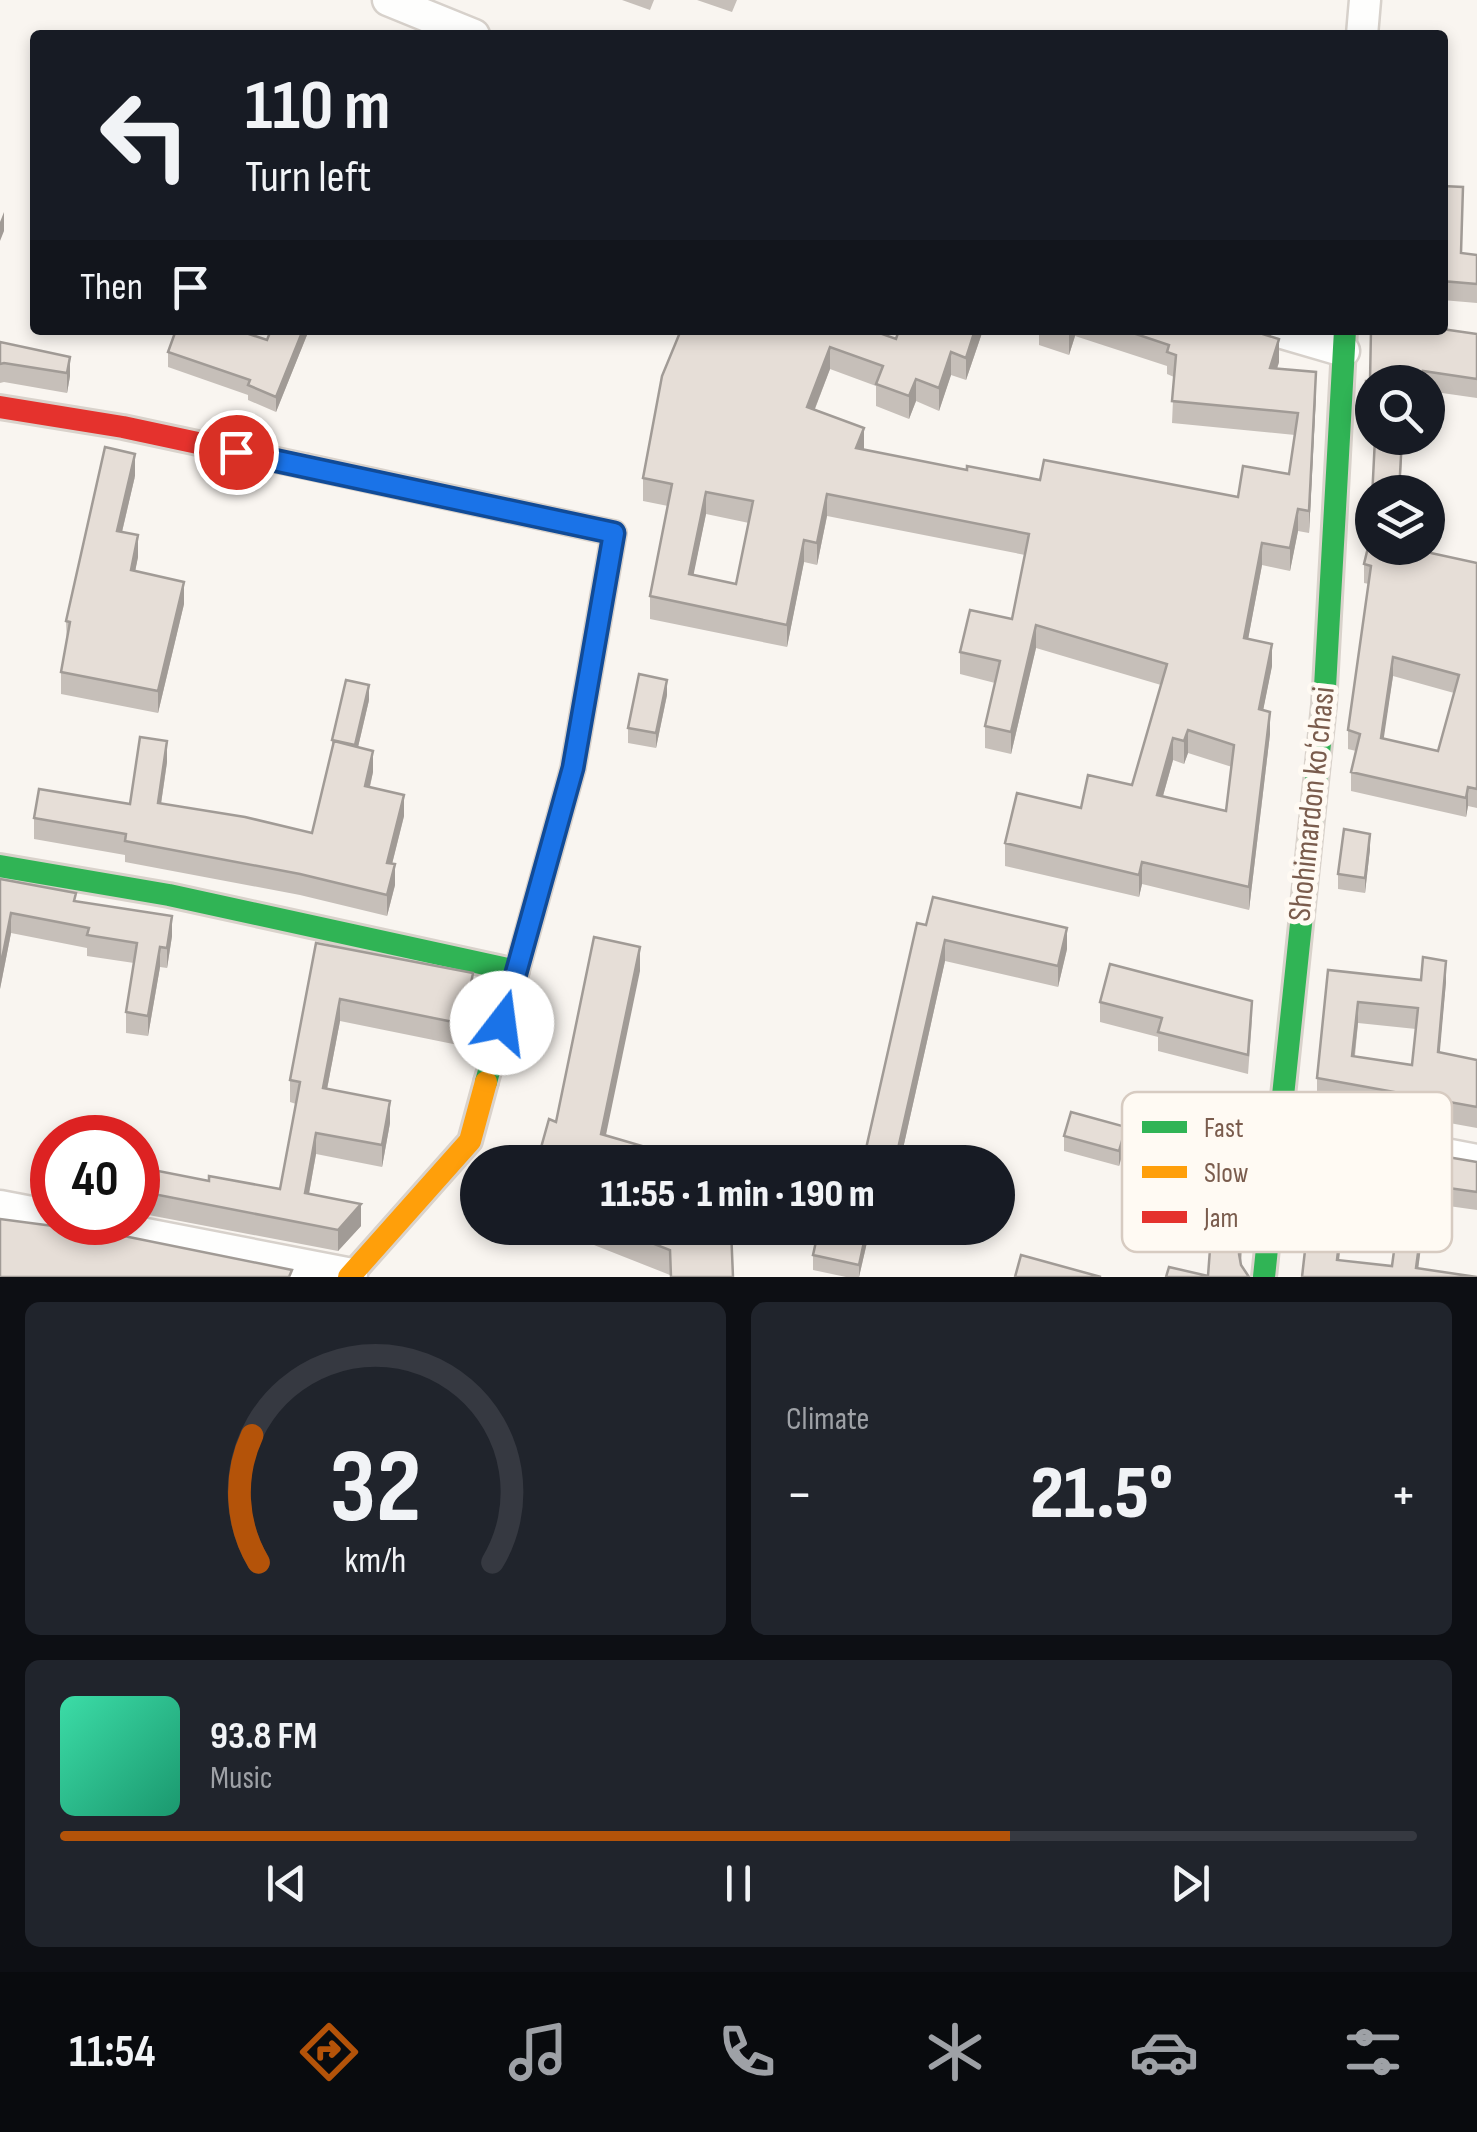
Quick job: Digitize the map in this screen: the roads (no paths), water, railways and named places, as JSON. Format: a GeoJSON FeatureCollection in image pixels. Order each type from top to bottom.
{"type":"FeatureCollection","features":[{"type":"Feature","properties":{"kind":"street"},"geometry":{"type":"LineString","coordinates":[[388,0],[462,30]]}},
{"type":"Feature","properties":{"kind":"street"},"geometry":{"type":"LineString","coordinates":[[1362,30],[1365,0]]}},
{"type":"Feature","properties":{"kind":"street"},"geometry":{"type":"LineString","coordinates":[[1308,335],[1344,340]]}},
{"type":"Feature","properties":{"kind":"street","name":"Shohimardon koʻchasi"},"geometry":{"type":"LineString","coordinates":[[1281,1092],[1324,705],[1344,340]]}},
{"type":"Feature","properties":{"kind":"street"},"geometry":{"type":"LineString","coordinates":[[0,408],[123,427],[614,533],[573,768],[470,1141],[351,1276],[160,1237]]}},
{"type":"Feature","properties":{"kind":"street"},"geometry":{"type":"LineString","coordinates":[[0,866],[169,894],[517,971]]}},
{"type":"Feature","properties":{"kind":"street"},"geometry":{"type":"LineString","coordinates":[[1452,1155],[1477,1160]]}},
{"type":"Feature","properties":{"kind":"street"},"geometry":{"type":"LineString","coordinates":[[0,1206],[30,1212]]}},
{"type":"Feature","properties":{"kind":"street","name":"Shohimardon koʻchasi"},"geometry":{"type":"LineString","coordinates":[[1264,1277],[1266,1252]]}}]}
